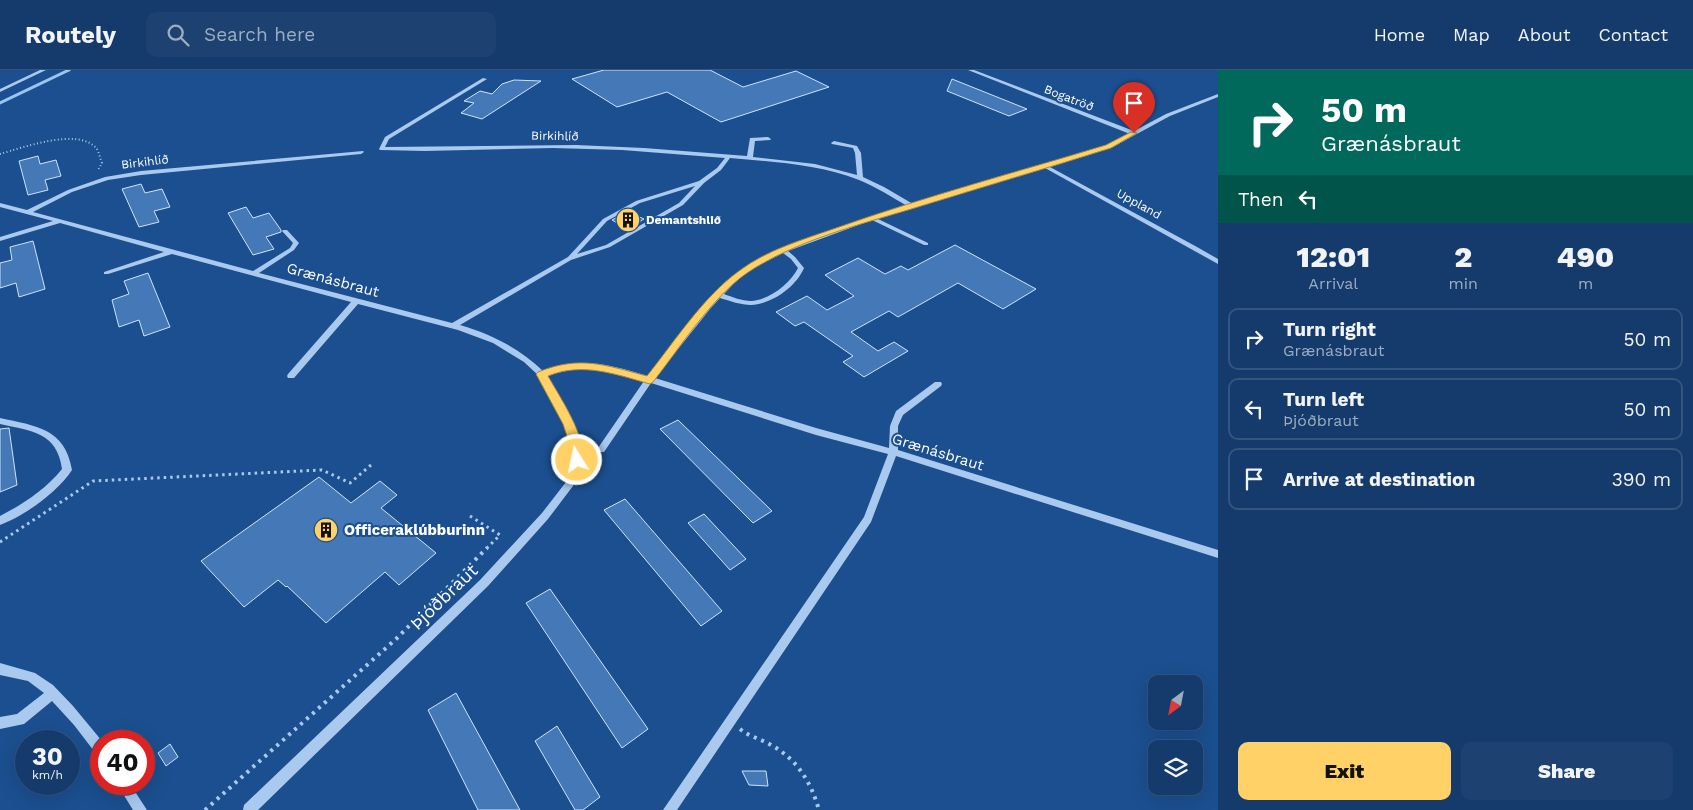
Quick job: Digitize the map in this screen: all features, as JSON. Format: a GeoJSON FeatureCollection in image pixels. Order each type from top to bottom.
{"type":"FeatureCollection","features":[{"type":"Feature","properties":{"kind":"street"},"geometry":{"type":"LineString","coordinates":[[0,91],[44,70]]}},
{"type":"Feature","properties":{"kind":"street","name":"Bogatröð"},"geometry":{"type":"LineString","coordinates":[[970,70],[1134,133]]}},
{"type":"Feature","properties":{"kind":"street","name":"Birkihlíð"},"geometry":{"type":"LineString","coordinates":[[484,79],[387,138],[382,149],[430,151],[474,147],[555,146],[658,150],[728,156],[821,168],[860,178],[873,183],[912,206]]}},
{"type":"Feature","properties":{"kind":"street"},"geometry":{"type":"LineString","coordinates":[[8,82],[15,84]]}},
{"type":"Feature","properties":{"kind":"street"},"geometry":{"type":"LineString","coordinates":[[601,450],[650,380],[718,295],[742,272],[765,258],[872,218],[1109,147],[1193,104],[1218,95]]}},
{"type":"Feature","properties":{"kind":"street"},"geometry":{"type":"LineString","coordinates":[[750,159],[752,139],[768,139]]}},
{"type":"Feature","properties":{"kind":"street"},"geometry":{"type":"LineString","coordinates":[[834,143],[855,147],[858,153],[860,178]]}},
{"type":"Feature","properties":{"kind":"street","name":"Birkihlíð"},"geometry":{"type":"LineString","coordinates":[[28,212],[70,191],[107,178],[150,172],[361,152]]}},
{"type":"Feature","properties":{"kind":"street"},"geometry":{"type":"LineString","coordinates":[[453,326],[569,259],[608,246],[676,207],[702,182],[719,169],[728,156]]}},
{"type":"Feature","properties":{"kind":"street","name":"Uppland"},"geometry":{"type":"LineString","coordinates":[[1047,167],[1218,262]]}},
{"type":"Feature","properties":{"kind":"street"},"geometry":{"type":"LineString","coordinates":[[569,259],[605,220],[638,202],[702,182]]}},
{"type":"Feature","properties":{"kind":"street","name":"Grænásbraut"},"geometry":{"type":"LineString","coordinates":[[0,205],[453,326],[496,341],[512,350],[542,374],[557,368],[578,364],[608,369],[650,380],[856,443],[893,452],[1218,554]]}},
{"type":"Feature","properties":{"kind":"street"},"geometry":{"type":"LineString","coordinates":[[872,218],[926,244]]}},
{"type":"Feature","properties":{"kind":"street"},"geometry":{"type":"LineString","coordinates":[[1,239],[60,221]]}},
{"type":"Feature","properties":{"kind":"street"},"geometry":{"type":"LineString","coordinates":[[255,273],[292,249],[296,243],[285,231]]}},
{"type":"Feature","properties":{"kind":"street"},"geometry":{"type":"LineString","coordinates":[[718,295],[741,301],[756,302],[764,300],[789,285],[799,275],[801,268],[783,250]]}},
{"type":"Feature","properties":{"kind":"street"},"geometry":{"type":"LineString","coordinates":[[106,273],[174,251]]}},
{"type":"Feature","properties":{"kind":"street"},"geometry":{"type":"LineString","coordinates":[[291,376],[356,301]]}},
{"type":"Feature","properties":{"kind":"street","name":"Þjóðbraut"},"geometry":{"type":"LineString","coordinates":[[249,810],[484,583],[545,516],[570,483],[577,460],[575,442],[569,424],[542,374]]}},
{"type":"Feature","properties":{"kind":"street"},"geometry":{"type":"LineString","coordinates":[[669,810],[868,519],[893,452],[894,426],[900,413],[938,384]]}},
{"type":"Feature","properties":{"kind":"street"},"geometry":{"type":"LineString","coordinates":[[0,421],[38,430],[55,440],[64,453],[67,470],[60,480],[40,497],[0,520]]}},
{"type":"Feature","properties":{"kind":"street"},"geometry":{"type":"LineString","coordinates":[[0,669],[32,678],[52,693],[72,713],[90,737]]}},
{"type":"Feature","properties":{"kind":"street"},"geometry":{"type":"LineString","coordinates":[[0,722],[20,720],[52,693]]}},
{"type":"Feature","properties":{"kind":"street"},"geometry":{"type":"LineString","coordinates":[[131,795],[141,810]]}},
{"type":"Feature","properties":{"kind":"path"},"geometry":{"type":"LineString","coordinates":[[0,154],[53,140],[78,139],[96,148],[102,163],[98,171]]}},
{"type":"Feature","properties":{"kind":"path"},"geometry":{"type":"LineString","coordinates":[[0,542],[93,481],[322,470],[350,483],[371,464]]}},
{"type":"Feature","properties":{"kind":"path"},"geometry":{"type":"LineString","coordinates":[[206,810],[396,639],[500,535],[470,516]]}},
{"type":"Feature","properties":{"kind":"path"},"geometry":{"type":"LineString","coordinates":[[730,720],[750,737],[772,746],[796,764],[814,791],[819,810]]}},
{"type":"Feature","properties":{"kind":"building"},"geometry":{"type":"Polygon","coordinates":[[[604,70],[710,70],[743,87],[796,71],[829,87],[721,122],[667,92],[617,107],[572,79],[604,70]]]}},
{"type":"Feature","properties":{"kind":"building"},"geometry":{"type":"Polygon","coordinates":[[[952,79],[1027,109],[1009,116],[947,91],[952,79]]]}},
{"type":"Feature","properties":{"kind":"building"},"geometry":{"type":"Polygon","coordinates":[[[514,80],[541,81],[482,119],[461,113],[474,103],[464,101],[480,91],[492,94],[502,84],[514,80]]]}},
{"type":"Feature","properties":{"kind":"building"},"geometry":{"type":"Polygon","coordinates":[[[38,156],[40,164],[56,160],[61,176],[45,180],[48,190],[28,195],[19,161],[38,156]]]}},
{"type":"Feature","properties":{"kind":"building"},"geometry":{"type":"Polygon","coordinates":[[[141,184],[145,193],[162,189],[170,207],[154,211],[159,222],[139,227],[122,189],[141,184]]]}},
{"type":"Feature","properties":{"kind":"building"},"geometry":{"type":"Polygon","coordinates":[[[246,207],[253,218],[269,213],[281,230],[281,232],[266,237],[274,249],[253,255],[228,213],[246,207]]]}},
{"type":"Feature","properties":{"kind":"building","name":"Demantshlið"},"geometry":{"type":"Polygon","coordinates":[[[628,212],[644,219],[628,229],[612,220],[628,212]]]}},
{"type":"Feature","properties":{"kind":"building"},"geometry":{"type":"Polygon","coordinates":[[[33,241],[45,289],[19,297],[16,283],[0,288],[0,263],[12,260],[10,247],[33,241]]]}},
{"type":"Feature","properties":{"kind":"building"},"geometry":{"type":"Polygon","coordinates":[[[955,245],[1036,289],[1003,309],[958,283],[898,317],[889,311],[851,332],[878,351],[894,342],[908,351],[864,377],[843,362],[853,356],[804,322],[795,326],[776,312],[807,296],[827,310],[854,296],[825,275],[858,258],[885,274],[901,266],[908,270],[955,245]]]}},
{"type":"Feature","properties":{"kind":"building"},"geometry":{"type":"Polygon","coordinates":[[[148,273],[170,327],[144,336],[139,320],[119,327],[112,300],[129,294],[124,281],[148,273]]]}},
{"type":"Feature","properties":{"kind":"building"},"geometry":{"type":"Polygon","coordinates":[[[678,420],[772,511],[753,523],[660,429],[678,420]]]}},
{"type":"Feature","properties":{"kind":"building"},"geometry":{"type":"Polygon","coordinates":[[[9,428],[17,485],[0,492],[0,429],[9,428]]]}},
{"type":"Feature","properties":{"kind":"building","name":"Officeraklúbburinn"},"geometry":{"type":"Polygon","coordinates":[[[319,477],[351,503],[380,481],[397,495],[381,508],[436,553],[399,585],[385,572],[326,623],[287,586],[278,580],[244,607],[201,561],[319,477]]]}},
{"type":"Feature","properties":{"kind":"building"},"geometry":{"type":"Polygon","coordinates":[[[625,499],[722,611],[701,626],[604,510],[625,499]]]}},
{"type":"Feature","properties":{"kind":"building"},"geometry":{"type":"Polygon","coordinates":[[[704,514],[746,559],[730,570],[688,523],[704,514]]]}},
{"type":"Feature","properties":{"kind":"building"},"geometry":{"type":"Polygon","coordinates":[[[550,589],[648,729],[622,748],[526,603],[550,589]]]}},
{"type":"Feature","properties":{"kind":"building"},"geometry":{"type":"Polygon","coordinates":[[[456,693],[520,810],[478,810],[428,710],[456,693]]]}},
{"type":"Feature","properties":{"kind":"building"},"geometry":{"type":"Polygon","coordinates":[[[557,726],[600,797],[583,810],[575,810],[535,741],[557,726]]]}},
{"type":"Feature","properties":{"kind":"building"},"geometry":{"type":"Polygon","coordinates":[[[170,744],[178,757],[166,766],[158,753],[170,744]]]}},
{"type":"Feature","properties":{"kind":"building"},"geometry":{"type":"Polygon","coordinates":[[[742,771],[766,771],[768,786],[749,785],[742,771]]]}},
{"type":"Feature","properties":{"kind":"waterway"},"geometry":{"type":"LineString","coordinates":[[0,103],[69,70]]}},
{"type":"Feature","properties":{"kind":"place","name":"Demantshlið"},"geometry":{"type":"Point","coordinates":[628,220]}},
{"type":"Feature","properties":{"kind":"place","name":"Officeraklúbburinn"},"geometry":{"type":"Point","coordinates":[326,530]}},
{"type":"Feature","properties":{"kind":"route"},"geometry":{"type":"LineString","coordinates":[[577,460],[575,442],[569,424],[542,374],[557,368],[578,364],[608,369],[650,380],[707,307],[726,286],[742,272],[765,258],[867,220],[1109,147],[1134,133]]}}]}
